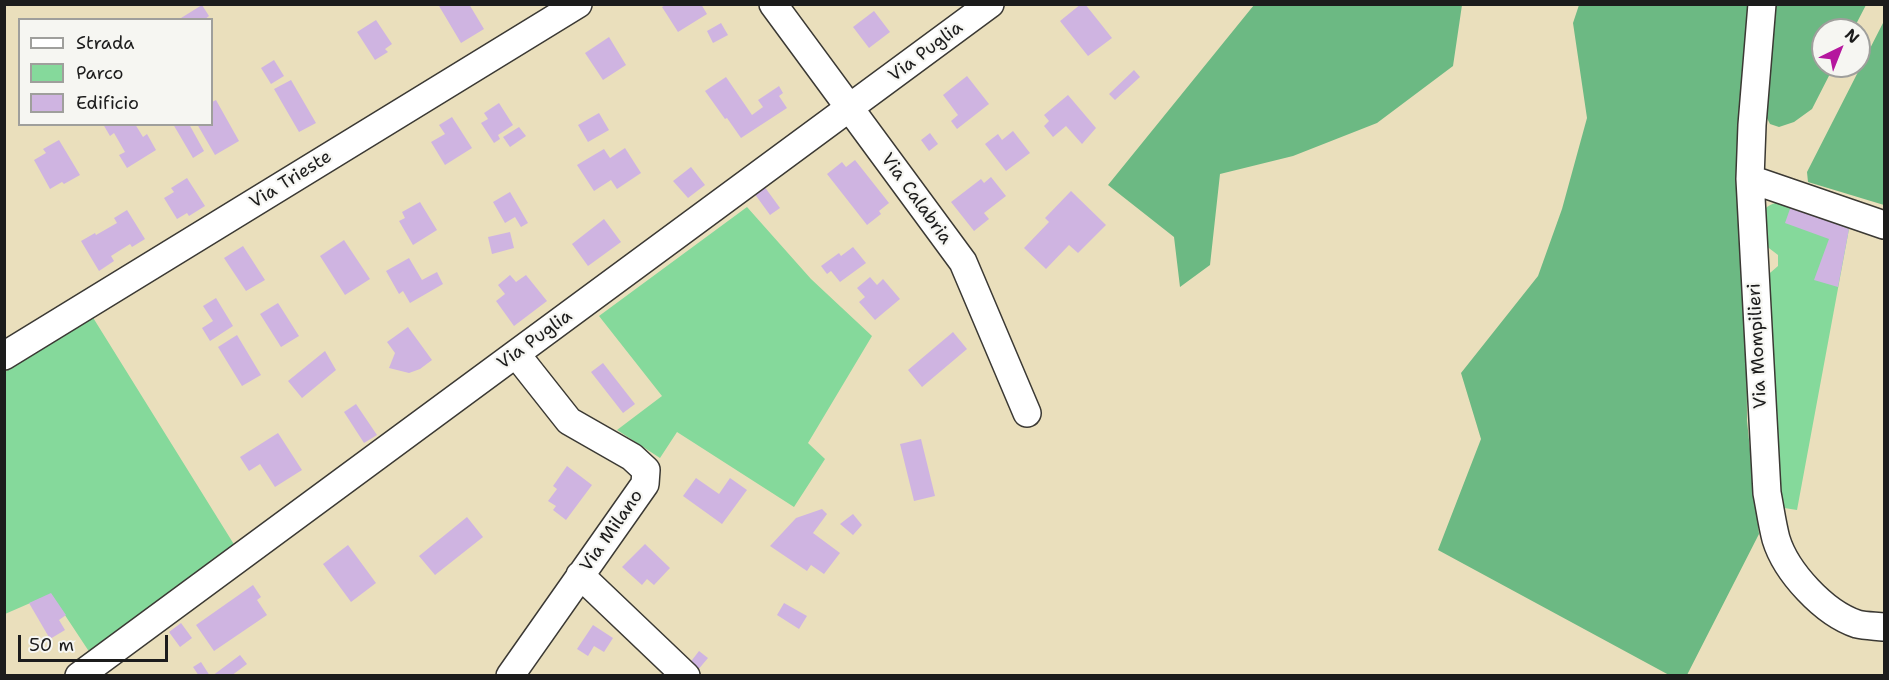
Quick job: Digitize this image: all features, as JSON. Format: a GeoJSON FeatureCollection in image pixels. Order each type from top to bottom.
{"type":"FeatureCollection","features":[{"type":"Feature","properties":{"kind":"street","name":"Via Trieste"},"geometry":{"type":"LineString","coordinates":[[4,356],[578,4]]}},
{"type":"Feature","properties":{"kind":"street","name":"Via Calabria"},"geometry":{"type":"LineString","coordinates":[[773,4],[963,262],[1027,413]]}},
{"type":"Feature","properties":{"kind":"street","name":"Via Puglia"},"geometry":{"type":"LineString","coordinates":[[79,675],[990,4]]}},
{"type":"Feature","properties":{"kind":"street","name":"Via Mompilieri"},"geometry":{"type":"LineString","coordinates":[[1762,4],[1750,179],[1763,450],[1767,493],[1776,540],[1802,584],[1819,600],[1857,624],[1884,627]]}},
{"type":"Feature","properties":{"kind":"street"},"geometry":{"type":"LineString","coordinates":[[1750,179],[1884,225]]}},
{"type":"Feature","properties":{"kind":"street","name":"Via Milano"},"geometry":{"type":"LineString","coordinates":[[510,675],[645,484],[646,470],[632,457],[569,421],[516,354]]}},
{"type":"Feature","properties":{"kind":"street"},"geometry":{"type":"LineString","coordinates":[[1797,544],[1818,581],[1832,592],[1852,603],[1884,608]]}},
{"type":"Feature","properties":{"kind":"street"},"geometry":{"type":"LineString","coordinates":[[580,575],[686,675]]}},
{"type":"Feature","properties":{"kind":"green space"},"geometry":{"type":"Polygon","coordinates":[[[1254,5],[1462,5],[1453,66],[1377,123],[1293,156],[1220,174],[1210,265],[1180,287],[1174,237],[1108,185],[1254,5]]]}},
{"type":"Feature","properties":{"kind":"green space"},"geometry":{"type":"Polygon","coordinates":[[[1579,5],[1751,5],[1745,113],[1747,421],[1759,534],[1687,675],[1669,675],[1438,550],[1481,439],[1461,373],[1538,276],[1562,209],[1587,118],[1573,23],[1579,5]]]}},
{"type":"Feature","properties":{"kind":"green space"},"geometry":{"type":"Polygon","coordinates":[[[1773,5],[1866,5],[1859,18],[1811,18],[1811,78],[1828,78],[1812,109],[1794,122],[1779,127],[1770,124],[1766,116],[1773,5]]]}},
{"type":"Feature","properties":{"kind":"green space"},"geometry":{"type":"Polygon","coordinates":[[[1884,21],[1884,205],[1808,182],[1807,172],[1855,78],[1871,78],[1871,46],[1884,21]]]}},
{"type":"Feature","properties":{"kind":"green space"},"geometry":{"type":"Polygon","coordinates":[[[1781,202],[1849,229],[1797,510],[1778,507],[1763,279],[1778,266],[1778,255],[1761,242],[1761,222],[1764,211],[1767,207],[1781,202]]]}},
{"type":"Feature","properties":{"kind":"green space"},"geometry":{"type":"Polygon","coordinates":[[[747,207],[811,279],[872,336],[808,443],[825,459],[794,507],[677,432],[660,458],[617,430],[662,396],[599,316],[747,207]]]}},
{"type":"Feature","properties":{"kind":"green space"},"geometry":{"type":"Polygon","coordinates":[[[92,316],[235,546],[90,653],[51,594],[5,614],[5,372],[92,316]]]}},
{"type":"Feature","properties":{"kind":"building"},"geometry":{"type":"Polygon","coordinates":[[[441,4],[469,4],[484,29],[461,43],[439,6],[441,4]]]}},
{"type":"Feature","properties":{"kind":"building"},"geometry":{"type":"Polygon","coordinates":[[[667,4],[701,4],[707,14],[678,32],[662,7],[667,4]]]}},
{"type":"Feature","properties":{"kind":"building"},"geometry":{"type":"Polygon","coordinates":[[[1081,4],[1085,4],[1112,38],[1088,56],[1060,21],[1081,4]]]}},
{"type":"Feature","properties":{"kind":"building"},"geometry":{"type":"Polygon","coordinates":[[[202,5],[209,16],[206,18],[181,18],[202,5]]]}},
{"type":"Feature","properties":{"kind":"building"},"geometry":{"type":"Polygon","coordinates":[[[874,11],[890,32],[869,48],[853,27],[874,11]]]}},
{"type":"Feature","properties":{"kind":"building"},"geometry":{"type":"Polygon","coordinates":[[[376,20],[392,44],[385,49],[388,52],[375,60],[357,32],[376,20]]]}},
{"type":"Feature","properties":{"kind":"building"},"geometry":{"type":"Polygon","coordinates":[[[721,23],[728,35],[713,43],[707,31],[721,23]]]}},
{"type":"Feature","properties":{"kind":"building"},"geometry":{"type":"Polygon","coordinates":[[[609,37],[626,65],[603,80],[585,53],[609,37]]]}},
{"type":"Feature","properties":{"kind":"building"},"geometry":{"type":"Polygon","coordinates":[[[274,60],[284,76],[271,84],[261,68],[274,60]]]}},
{"type":"Feature","properties":{"kind":"building"},"geometry":{"type":"Polygon","coordinates":[[[1134,70],[1140,77],[1115,100],[1109,94],[1134,70]]]}},
{"type":"Feature","properties":{"kind":"building"},"geometry":{"type":"Polygon","coordinates":[[[967,76],[989,104],[957,129],[951,121],[958,115],[943,95],[967,76]]]}},
{"type":"Feature","properties":{"kind":"building"},"geometry":{"type":"Polygon","coordinates":[[[726,77],[752,115],[763,107],[758,100],[779,86],[783,93],[779,96],[787,108],[741,138],[705,91],[726,77]]]}},
{"type":"Feature","properties":{"kind":"building"},"geometry":{"type":"Polygon","coordinates":[[[291,80],[316,123],[299,132],[274,89],[291,80]]]}},
{"type":"Feature","properties":{"kind":"building"},"geometry":{"type":"Polygon","coordinates":[[[1068,95],[1096,128],[1082,144],[1066,126],[1053,137],[1044,126],[1049,121],[1044,115],[1068,95]]]}},
{"type":"Feature","properties":{"kind":"building"},"geometry":{"type":"Polygon","coordinates":[[[216,100],[239,141],[215,155],[198,126],[213,126],[213,102],[216,100]]]}},
{"type":"Feature","properties":{"kind":"building"},"geometry":{"type":"Polygon","coordinates":[[[499,103],[513,125],[498,135],[500,139],[494,143],[481,123],[488,119],[484,113],[499,103]]]}},
{"type":"Feature","properties":{"kind":"building"},"geometry":{"type":"Polygon","coordinates":[[[599,113],[609,130],[588,142],[578,125],[599,113]]]}},
{"type":"Feature","properties":{"kind":"building"},"geometry":{"type":"Polygon","coordinates":[[[452,117],[472,148],[445,165],[431,142],[445,134],[439,125],[452,117]]]}},
{"type":"Feature","properties":{"kind":"building"},"geometry":{"type":"Polygon","coordinates":[[[104,126],[136,126],[143,137],[147,134],[156,150],[127,168],[119,155],[125,152],[114,133],[110,136],[104,126]]]}},
{"type":"Feature","properties":{"kind":"building"},"geometry":{"type":"Polygon","coordinates":[[[174,126],[190,126],[204,151],[193,158],[174,126]]]}},
{"type":"Feature","properties":{"kind":"building"},"geometry":{"type":"Polygon","coordinates":[[[519,127],[526,136],[510,147],[503,137],[519,127]]]}},
{"type":"Feature","properties":{"kind":"building"},"geometry":{"type":"Polygon","coordinates":[[[1013,131],[1030,153],[1006,171],[985,144],[998,134],[1002,140],[1013,131]]]}},
{"type":"Feature","properties":{"kind":"building"},"geometry":{"type":"Polygon","coordinates":[[[930,133],[938,144],[929,151],[921,140],[930,133]]]}},
{"type":"Feature","properties":{"kind":"building"},"geometry":{"type":"Polygon","coordinates":[[[59,140],[80,175],[50,189],[34,160],[46,153],[43,149],[59,140]]]}},
{"type":"Feature","properties":{"kind":"building"},"geometry":{"type":"Polygon","coordinates":[[[625,148],[641,173],[617,189],[611,180],[594,191],[577,165],[604,149],[610,158],[625,148]]]}},
{"type":"Feature","properties":{"kind":"building"},"geometry":{"type":"Polygon","coordinates":[[[855,160],[889,203],[879,211],[881,214],[867,225],[827,174],[842,162],[846,167],[855,160]]]}},
{"type":"Feature","properties":{"kind":"building"},"geometry":{"type":"Polygon","coordinates":[[[691,167],[705,185],[688,198],[673,181],[691,167]]]}},
{"type":"Feature","properties":{"kind":"building"},"geometry":{"type":"Polygon","coordinates":[[[991,177],[1006,196],[984,213],[989,219],[974,231],[951,202],[981,179],[984,183],[991,177]]]}},
{"type":"Feature","properties":{"kind":"building"},"geometry":{"type":"Polygon","coordinates":[[[187,178],[205,206],[189,216],[187,213],[177,219],[164,198],[174,192],[171,188],[187,178]]]}},
{"type":"Feature","properties":{"kind":"building"},"geometry":{"type":"Polygon","coordinates":[[[764,186],[780,208],[770,215],[754,193],[764,186]]]}},
{"type":"Feature","properties":{"kind":"building"},"geometry":{"type":"Polygon","coordinates":[[[1071,191],[1106,225],[1078,253],[1069,245],[1046,269],[1024,248],[1049,222],[1045,218],[1071,191]]]}},
{"type":"Feature","properties":{"kind":"building"},"geometry":{"type":"Polygon","coordinates":[[[510,192],[528,223],[521,227],[515,217],[505,223],[493,202],[510,192]]]}},
{"type":"Feature","properties":{"kind":"building"},"geometry":{"type":"Polygon","coordinates":[[[420,202],[437,230],[413,245],[399,221],[405,218],[402,212],[420,202]]]}},
{"type":"Feature","properties":{"kind":"building"},"geometry":{"type":"Polygon","coordinates":[[[1791,206],[1849,229],[1838,287],[1814,280],[1829,239],[1785,223],[1791,206]]]}},
{"type":"Feature","properties":{"kind":"building"},"geometry":{"type":"Polygon","coordinates":[[[127,210],[145,239],[132,247],[130,244],[111,256],[114,261],[99,271],[81,241],[117,223],[114,218],[127,210]]]}},
{"type":"Feature","properties":{"kind":"building"},"geometry":{"type":"Polygon","coordinates":[[[604,219],[621,242],[588,266],[572,244],[604,219]]]}},
{"type":"Feature","properties":{"kind":"building"},"geometry":{"type":"Polygon","coordinates":[[[510,232],[514,248],[492,254],[488,237],[510,232]]]}},
{"type":"Feature","properties":{"kind":"building"},"geometry":{"type":"Polygon","coordinates":[[[344,240],[370,279],[345,295],[320,256],[344,240]]]}},
{"type":"Feature","properties":{"kind":"building"},"geometry":{"type":"Polygon","coordinates":[[[243,246],[265,280],[246,291],[224,258],[243,246]]]}},
{"type":"Feature","properties":{"kind":"building"},"geometry":{"type":"Polygon","coordinates":[[[853,247],[866,263],[840,282],[831,271],[827,274],[821,266],[839,253],[841,256],[853,247]]]}},
{"type":"Feature","properties":{"kind":"building"},"geometry":{"type":"Polygon","coordinates":[[[409,258],[422,280],[437,272],[443,284],[410,303],[403,291],[399,294],[386,271],[409,258]]]}},
{"type":"Feature","properties":{"kind":"building"},"geometry":{"type":"Polygon","coordinates":[[[510,275],[516,282],[526,275],[547,301],[514,326],[496,301],[505,294],[498,285],[510,275]]]}},
{"type":"Feature","properties":{"kind":"building"},"geometry":{"type":"Polygon","coordinates":[[[870,277],[877,285],[883,279],[900,299],[875,320],[859,302],[865,297],[857,288],[870,277]]]}},
{"type":"Feature","properties":{"kind":"building"},"geometry":{"type":"Polygon","coordinates":[[[216,298],[233,326],[210,341],[202,328],[213,321],[203,306],[216,298]]]}},
{"type":"Feature","properties":{"kind":"building"},"geometry":{"type":"Polygon","coordinates":[[[278,303],[299,336],[281,347],[260,314],[278,303]]]}},
{"type":"Feature","properties":{"kind":"building"},"geometry":{"type":"Polygon","coordinates":[[[408,327],[432,360],[420,369],[409,373],[389,368],[395,353],[387,342],[408,327]]]}},
{"type":"Feature","properties":{"kind":"building"},"geometry":{"type":"Polygon","coordinates":[[[953,332],[967,349],[922,387],[908,370],[953,332]]]}},
{"type":"Feature","properties":{"kind":"building"},"geometry":{"type":"Polygon","coordinates":[[[237,335],[261,375],[242,386],[218,347],[237,335]]]}},
{"type":"Feature","properties":{"kind":"building"},"geometry":{"type":"Polygon","coordinates":[[[325,351],[336,370],[302,398],[288,381],[325,351]]]}},
{"type":"Feature","properties":{"kind":"building"},"geometry":{"type":"Polygon","coordinates":[[[603,363],[635,404],[623,413],[591,372],[603,363]]]}},
{"type":"Feature","properties":{"kind":"building"},"geometry":{"type":"Polygon","coordinates":[[[356,404],[377,435],[364,443],[344,412],[356,404]]]}},
{"type":"Feature","properties":{"kind":"building"},"geometry":{"type":"Polygon","coordinates":[[[278,433],[302,470],[275,487],[260,464],[249,471],[240,457],[278,433]]]}},
{"type":"Feature","properties":{"kind":"building"},"geometry":{"type":"Polygon","coordinates":[[[921,439],[935,496],[914,501],[900,444],[921,439]]]}},
{"type":"Feature","properties":{"kind":"building"},"geometry":{"type":"Polygon","coordinates":[[[567,466],[592,485],[566,520],[553,510],[556,506],[548,501],[557,489],[553,486],[567,466]]]}},
{"type":"Feature","properties":{"kind":"building"},"geometry":{"type":"Polygon","coordinates":[[[696,478],[719,494],[730,478],[747,490],[722,524],[683,496],[696,478]]]}},
{"type":"Feature","properties":{"kind":"building"},"geometry":{"type":"Polygon","coordinates":[[[822,509],[827,514],[813,533],[840,553],[824,574],[811,565],[807,571],[770,546],[796,518],[822,509]]]}},
{"type":"Feature","properties":{"kind":"building"},"geometry":{"type":"Polygon","coordinates":[[[853,514],[862,525],[853,535],[840,524],[853,514]]]}},
{"type":"Feature","properties":{"kind":"building"},"geometry":{"type":"Polygon","coordinates":[[[467,517],[483,537],[435,575],[419,556],[467,517]]]}},
{"type":"Feature","properties":{"kind":"building"},"geometry":{"type":"Polygon","coordinates":[[[645,544],[670,568],[654,585],[647,579],[642,585],[622,567],[645,544]]]}},
{"type":"Feature","properties":{"kind":"building"},"geometry":{"type":"Polygon","coordinates":[[[348,545],[376,583],[351,602],[323,564],[348,545]]]}},
{"type":"Feature","properties":{"kind":"building"},"geometry":{"type":"Polygon","coordinates":[[[253,585],[261,597],[257,600],[267,615],[214,651],[196,625],[253,585]]]}},
{"type":"Feature","properties":{"kind":"building"},"geometry":{"type":"Polygon","coordinates":[[[51,593],[66,615],[59,620],[65,630],[50,639],[29,603],[51,593]]]}},
{"type":"Feature","properties":{"kind":"building"},"geometry":{"type":"Polygon","coordinates":[[[784,603],[807,616],[799,629],[777,615],[784,603]]]}},
{"type":"Feature","properties":{"kind":"building"},"geometry":{"type":"Polygon","coordinates":[[[181,623],[192,638],[180,647],[169,632],[181,623]]]}},
{"type":"Feature","properties":{"kind":"building"},"geometry":{"type":"Polygon","coordinates":[[[593,625],[613,638],[604,652],[594,646],[588,656],[577,649],[593,625]]]}},
{"type":"Feature","properties":{"kind":"building"},"geometry":{"type":"Polygon","coordinates":[[[699,651],[708,658],[697,671],[689,664],[699,651]]]}},
{"type":"Feature","properties":{"kind":"building"},"geometry":{"type":"Polygon","coordinates":[[[240,655],[247,664],[231,676],[212,676],[240,655]]]}},
{"type":"Feature","properties":{"kind":"building"},"geometry":{"type":"Polygon","coordinates":[[[201,662],[210,676],[199,676],[193,667],[201,662]]]}}]}
